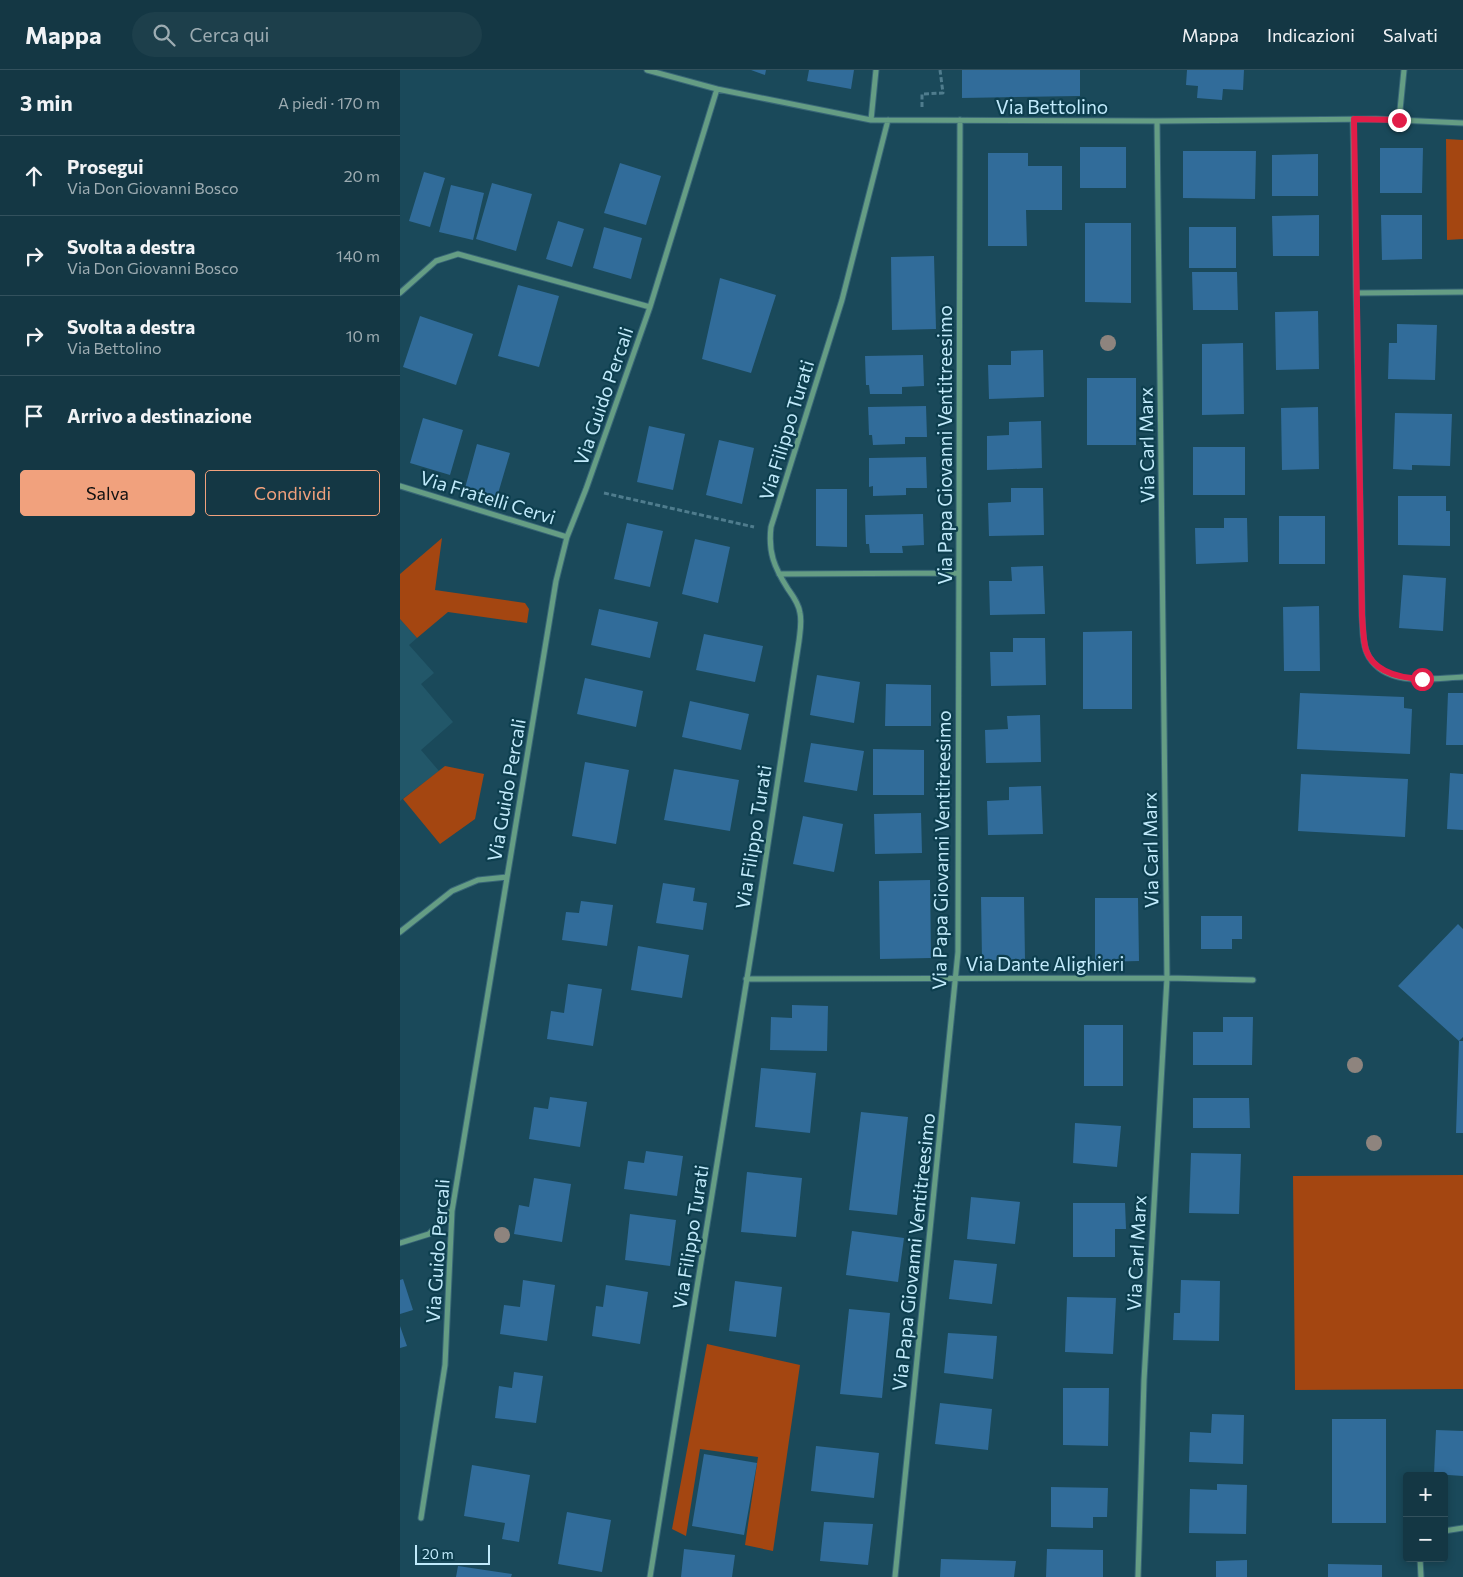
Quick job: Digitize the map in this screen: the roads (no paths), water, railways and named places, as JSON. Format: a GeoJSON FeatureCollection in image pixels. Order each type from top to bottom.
{"type":"FeatureCollection","features":[{"type":"Feature","properties":{"kind":"street","name":"Via Bettolino"},"geometry":{"type":"LineString","coordinates":[[647,70],[718,89],[871,120],[1157,122],[1354,119],[1463,123]]}},
{"type":"Feature","properties":{"kind":"street"},"geometry":{"type":"LineString","coordinates":[[871,120],[876,70]]}},
{"type":"Feature","properties":{"kind":"street"},"geometry":{"type":"LineString","coordinates":[[1399,120],[1404,70]]}},
{"type":"Feature","properties":{"kind":"street","name":"Via Guido Percali"},"geometry":{"type":"LineString","coordinates":[[421,1518],[445,1365],[452,1211],[556,580],[567,537],[586,489],[650,307],[718,89]]}},
{"type":"Feature","properties":{"kind":"street"},"geometry":{"type":"LineString","coordinates":[[1354,119],[1362,615],[1366,649],[1376,665],[1395,676],[1407,679],[1463,677]]}},
{"type":"Feature","properties":{"kind":"street","name":"Via Filippo Turati"},"geometry":{"type":"LineString","coordinates":[[650,1577],[799,640],[800,614],[796,600],[779,574],[772,557],[771,527],[842,300],[888,120]]}},
{"type":"Feature","properties":{"kind":"street","name":"Via Papa Giovanni Ventitreesimo"},"geometry":{"type":"LineString","coordinates":[[895,1577],[958,952],[960,120]]}},
{"type":"Feature","properties":{"kind":"street","name":"Via Carl Marx"},"geometry":{"type":"LineString","coordinates":[[1138,1577],[1144,1380],[1167,978],[1157,122]]}},
{"type":"Feature","properties":{"kind":"street"},"geometry":{"type":"LineString","coordinates":[[400,293],[436,261],[458,254],[650,307]]}},
{"type":"Feature","properties":{"kind":"street"},"geometry":{"type":"LineString","coordinates":[[1356,293],[1463,292]]}},
{"type":"Feature","properties":{"kind":"street","name":"Via Fratelli Cervi"},"geometry":{"type":"LineString","coordinates":[[400,486],[567,537]]}},
{"type":"Feature","properties":{"kind":"street"},"geometry":{"type":"LineString","coordinates":[[779,574],[959,573]]}},
{"type":"Feature","properties":{"kind":"street"},"geometry":{"type":"LineString","coordinates":[[400,932],[452,892],[478,880],[507,877]]}},
{"type":"Feature","properties":{"kind":"street","name":"Via Dante Alighieri"},"geometry":{"type":"LineString","coordinates":[[746,979],[1167,978],[1253,980]]}},
{"type":"Feature","properties":{"kind":"street"},"geometry":{"type":"LineString","coordinates":[[400,1243],[429,1234],[452,1211]]}},
{"type":"Feature","properties":{"kind":"street"},"geometry":{"type":"LineString","coordinates":[[1448,1530],[1463,1528]]}},
{"type":"Feature","properties":{"kind":"street"},"geometry":{"type":"LineString","coordinates":[[1420,1562],[1421,1577]]}}]}
